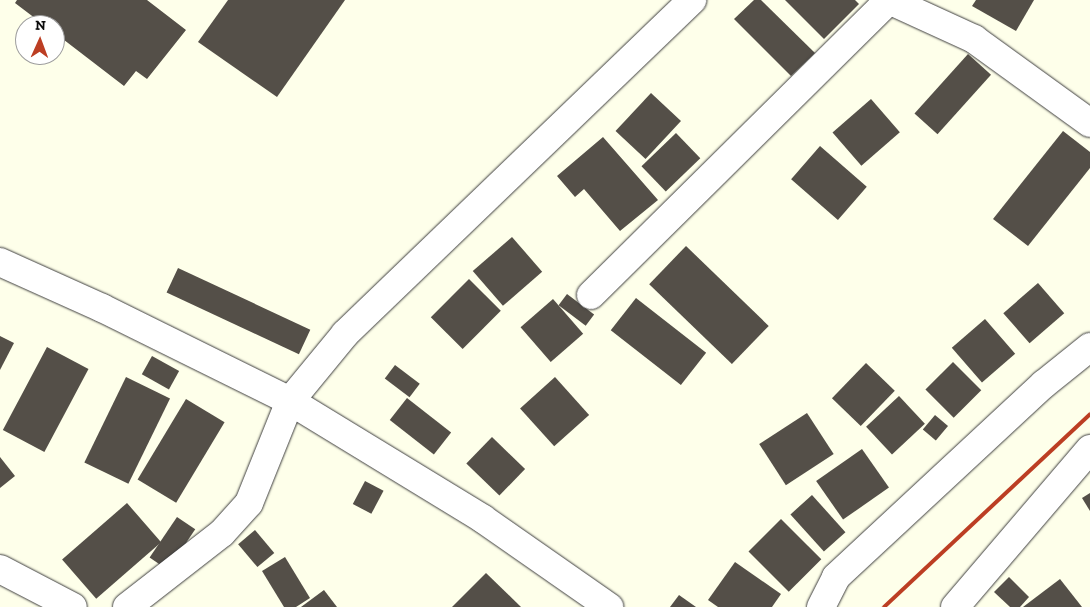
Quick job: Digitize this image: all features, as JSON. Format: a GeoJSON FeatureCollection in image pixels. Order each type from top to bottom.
{"type":"FeatureCollection","features":[{"type":"Feature","properties":{"kind":"street"},"geometry":{"type":"LineString","coordinates":[[128,607],[222,533],[249,502],[290,401],[345,334],[692,0]]}},
{"type":"Feature","properties":{"kind":"street"},"geometry":{"type":"LineString","coordinates":[[591,295],[889,0],[974,39],[1090,123]]}},
{"type":"Feature","properties":{"kind":"street"},"geometry":{"type":"LineString","coordinates":[[0,262],[102,308],[290,401],[483,519],[609,607]]}},
{"type":"Feature","properties":{"kind":"street"},"geometry":{"type":"LineString","coordinates":[[822,607],[836,577],[1044,384],[1090,347]]}},
{"type":"Feature","properties":{"kind":"street"},"geometry":{"type":"LineString","coordinates":[[955,607],[1090,448]]}},
{"type":"Feature","properties":{"kind":"street"},"geometry":{"type":"LineString","coordinates":[[0,570],[73,607]]}},
{"type":"Feature","properties":{"kind":"building"},"geometry":{"type":"Polygon","coordinates":[[[17,0],[147,0],[186,30],[147,79],[136,71],[124,86],[65,41],[65,15],[31,15],[15,3],[17,0]]]}},
{"type":"Feature","properties":{"kind":"building"},"geometry":{"type":"Polygon","coordinates":[[[228,0],[345,0],[277,97],[198,42],[228,0]]]}},
{"type":"Feature","properties":{"kind":"building"},"geometry":{"type":"Polygon","coordinates":[[[754,0],[761,0],[815,53],[791,76],[734,19],[754,0]]]}},
{"type":"Feature","properties":{"kind":"building"},"geometry":{"type":"Polygon","coordinates":[[[785,0],[855,0],[859,4],[824,39],[785,0]]]}},
{"type":"Feature","properties":{"kind":"building"},"geometry":{"type":"Polygon","coordinates":[[[976,0],[1034,0],[1016,31],[972,6],[976,0]]]}},
{"type":"Feature","properties":{"kind":"building"},"geometry":{"type":"Polygon","coordinates":[[[968,54],[991,75],[938,134],[914,113],[968,54]]]}},
{"type":"Feature","properties":{"kind":"building"},"geometry":{"type":"Polygon","coordinates":[[[651,93],[681,121],[646,159],[616,131],[651,93]]]}},
{"type":"Feature","properties":{"kind":"building"},"geometry":{"type":"Polygon","coordinates":[[[871,99],[900,132],[861,166],[833,132],[871,99]]]}},
{"type":"Feature","properties":{"kind":"building"},"geometry":{"type":"Polygon","coordinates":[[[1063,131],[1090,152],[1090,168],[1028,246],[993,219],[1063,131]]]}},
{"type":"Feature","properties":{"kind":"building"},"geometry":{"type":"Polygon","coordinates":[[[676,133],[700,158],[666,192],[641,166],[676,133]]]}},
{"type":"Feature","properties":{"kind":"building"},"geometry":{"type":"Polygon","coordinates":[[[603,137],[658,200],[620,231],[584,189],[575,197],[557,176],[603,137]]]}},
{"type":"Feature","properties":{"kind":"building"},"geometry":{"type":"Polygon","coordinates":[[[820,146],[867,187],[838,220],[791,179],[820,146]]]}},
{"type":"Feature","properties":{"kind":"building"},"geometry":{"type":"Polygon","coordinates":[[[512,237],[542,272],[503,306],[473,271],[512,237]]]}},
{"type":"Feature","properties":{"kind":"building"},"geometry":{"type":"Polygon","coordinates":[[[686,246],[769,326],[732,364],[649,284],[686,246]]]}},
{"type":"Feature","properties":{"kind":"building"},"geometry":{"type":"Polygon","coordinates":[[[178,268],[310,330],[299,354],[167,292],[178,268]]]}},
{"type":"Feature","properties":{"kind":"building"},"geometry":{"type":"Polygon","coordinates":[[[469,279],[501,311],[463,349],[431,317],[469,279]]]}},
{"type":"Feature","properties":{"kind":"building"},"geometry":{"type":"Polygon","coordinates":[[[1038,283],[1064,313],[1030,343],[1003,313],[1038,283]]]}},
{"type":"Feature","properties":{"kind":"building"},"geometry":{"type":"Polygon","coordinates":[[[567,294],[594,314],[586,326],[559,305],[567,294]]]}},
{"type":"Feature","properties":{"kind":"building"},"geometry":{"type":"Polygon","coordinates":[[[636,298],[706,353],[681,385],[611,330],[636,298]]]}},
{"type":"Feature","properties":{"kind":"building"},"geometry":{"type":"Polygon","coordinates":[[[553,299],[583,334],[551,362],[521,327],[553,299]]]}},
{"type":"Feature","properties":{"kind":"building"},"geometry":{"type":"Polygon","coordinates":[[[985,319],[1015,354],[982,383],[952,348],[985,319]]]}},
{"type":"Feature","properties":{"kind":"building"},"geometry":{"type":"Polygon","coordinates":[[[0,336],[14,343],[0,370],[0,336]]]}},
{"type":"Feature","properties":{"kind":"building"},"geometry":{"type":"Polygon","coordinates":[[[47,347],[88,369],[44,452],[3,430],[47,347]]]}},
{"type":"Feature","properties":{"kind":"building"},"geometry":{"type":"Polygon","coordinates":[[[152,356],[179,371],[169,389],[142,374],[152,356]]]}},
{"type":"Feature","properties":{"kind":"building"},"geometry":{"type":"Polygon","coordinates":[[[953,362],[981,390],[954,418],[925,390],[953,362]]]}},
{"type":"Feature","properties":{"kind":"building"},"geometry":{"type":"Polygon","coordinates":[[[866,363],[895,391],[861,426],[832,398],[866,363]]]}},
{"type":"Feature","properties":{"kind":"building"},"geometry":{"type":"Polygon","coordinates":[[[395,365],[420,384],[410,397],[385,379],[395,365]]]}},
{"type":"Feature","properties":{"kind":"building"},"geometry":{"type":"Polygon","coordinates":[[[126,377],[170,398],[128,484],[84,462],[126,377]]]}},
{"type":"Feature","properties":{"kind":"building"},"geometry":{"type":"Polygon","coordinates":[[[555,377],[589,415],[554,446],[520,408],[555,377]]]}},
{"type":"Feature","properties":{"kind":"building"},"geometry":{"type":"Polygon","coordinates":[[[899,396],[925,424],[892,454],[866,427],[899,396]]]}},
{"type":"Feature","properties":{"kind":"building"},"geometry":{"type":"Polygon","coordinates":[[[407,398],[451,432],[434,455],[390,420],[407,398]]]}},
{"type":"Feature","properties":{"kind":"building"},"geometry":{"type":"Polygon","coordinates":[[[186,399],[225,422],[176,503],[138,480],[186,399]]]}},
{"type":"Feature","properties":{"kind":"building"},"geometry":{"type":"Polygon","coordinates":[[[807,413],[834,454],[786,485],[759,444],[807,413]]]}},
{"type":"Feature","properties":{"kind":"building"},"geometry":{"type":"Polygon","coordinates":[[[935,415],[948,426],[936,440],[923,430],[935,415]]]}},
{"type":"Feature","properties":{"kind":"building"},"geometry":{"type":"Polygon","coordinates":[[[492,437],[525,469],[499,496],[466,464],[492,437]]]}},
{"type":"Feature","properties":{"kind":"building"},"geometry":{"type":"Polygon","coordinates":[[[862,449],[889,488],[843,520],[816,481],[862,449]]]}},
{"type":"Feature","properties":{"kind":"building"},"geometry":{"type":"Polygon","coordinates":[[[0,457],[15,476],[0,488],[0,457]]]}},
{"type":"Feature","properties":{"kind":"building"},"geometry":{"type":"Polygon","coordinates":[[[365,481],[384,491],[371,514],[353,504],[365,481]]]}},
{"type":"Feature","properties":{"kind":"building"},"geometry":{"type":"Polygon","coordinates":[[[1090,493],[1090,511],[1082,498],[1090,493]]]}},
{"type":"Feature","properties":{"kind":"building"},"geometry":{"type":"Polygon","coordinates":[[[812,495],[845,532],[824,552],[790,514],[812,495]]]}},
{"type":"Feature","properties":{"kind":"building"},"geometry":{"type":"Polygon","coordinates":[[[127,503],[161,542],[96,599],[62,559],[127,503]]]}},
{"type":"Feature","properties":{"kind":"building"},"geometry":{"type":"Polygon","coordinates":[[[177,517],[195,529],[168,570],[150,558],[177,517]]]}},
{"type":"Feature","properties":{"kind":"building"},"geometry":{"type":"Polygon","coordinates":[[[781,519],[821,559],[789,592],[748,552],[781,519]]]}},
{"type":"Feature","properties":{"kind":"building"},"geometry":{"type":"Polygon","coordinates":[[[255,530],[274,553],[257,567],[238,544],[255,530]]]}},
{"type":"Feature","properties":{"kind":"building"},"geometry":{"type":"Polygon","coordinates":[[[285,557],[310,598],[296,607],[284,607],[262,571],[285,557]]]}},
{"type":"Feature","properties":{"kind":"building"},"geometry":{"type":"Polygon","coordinates":[[[735,562],[781,594],[772,607],[718,607],[708,600],[735,562]]]}},
{"type":"Feature","properties":{"kind":"building"},"geometry":{"type":"Polygon","coordinates":[[[486,573],[521,607],[452,607],[486,573]]]}},
{"type":"Feature","properties":{"kind":"building"},"geometry":{"type":"Polygon","coordinates":[[[1009,577],[1029,597],[1020,607],[1010,607],[994,592],[1009,577]]]}},
{"type":"Feature","properties":{"kind":"building"},"geometry":{"type":"Polygon","coordinates":[[[1060,579],[1082,607],[1023,607],[1060,579]]]}},
{"type":"Feature","properties":{"kind":"building"},"geometry":{"type":"Polygon","coordinates":[[[324,590],[337,607],[301,607],[324,590]]]}},
{"type":"Feature","properties":{"kind":"building"},"geometry":{"type":"Polygon","coordinates":[[[679,595],[696,607],[670,607],[679,595]]]}},
{"type":"Feature","properties":{"kind":"railway"},"geometry":{"type":"LineString","coordinates":[[884,607],[1090,414]]}}]}
